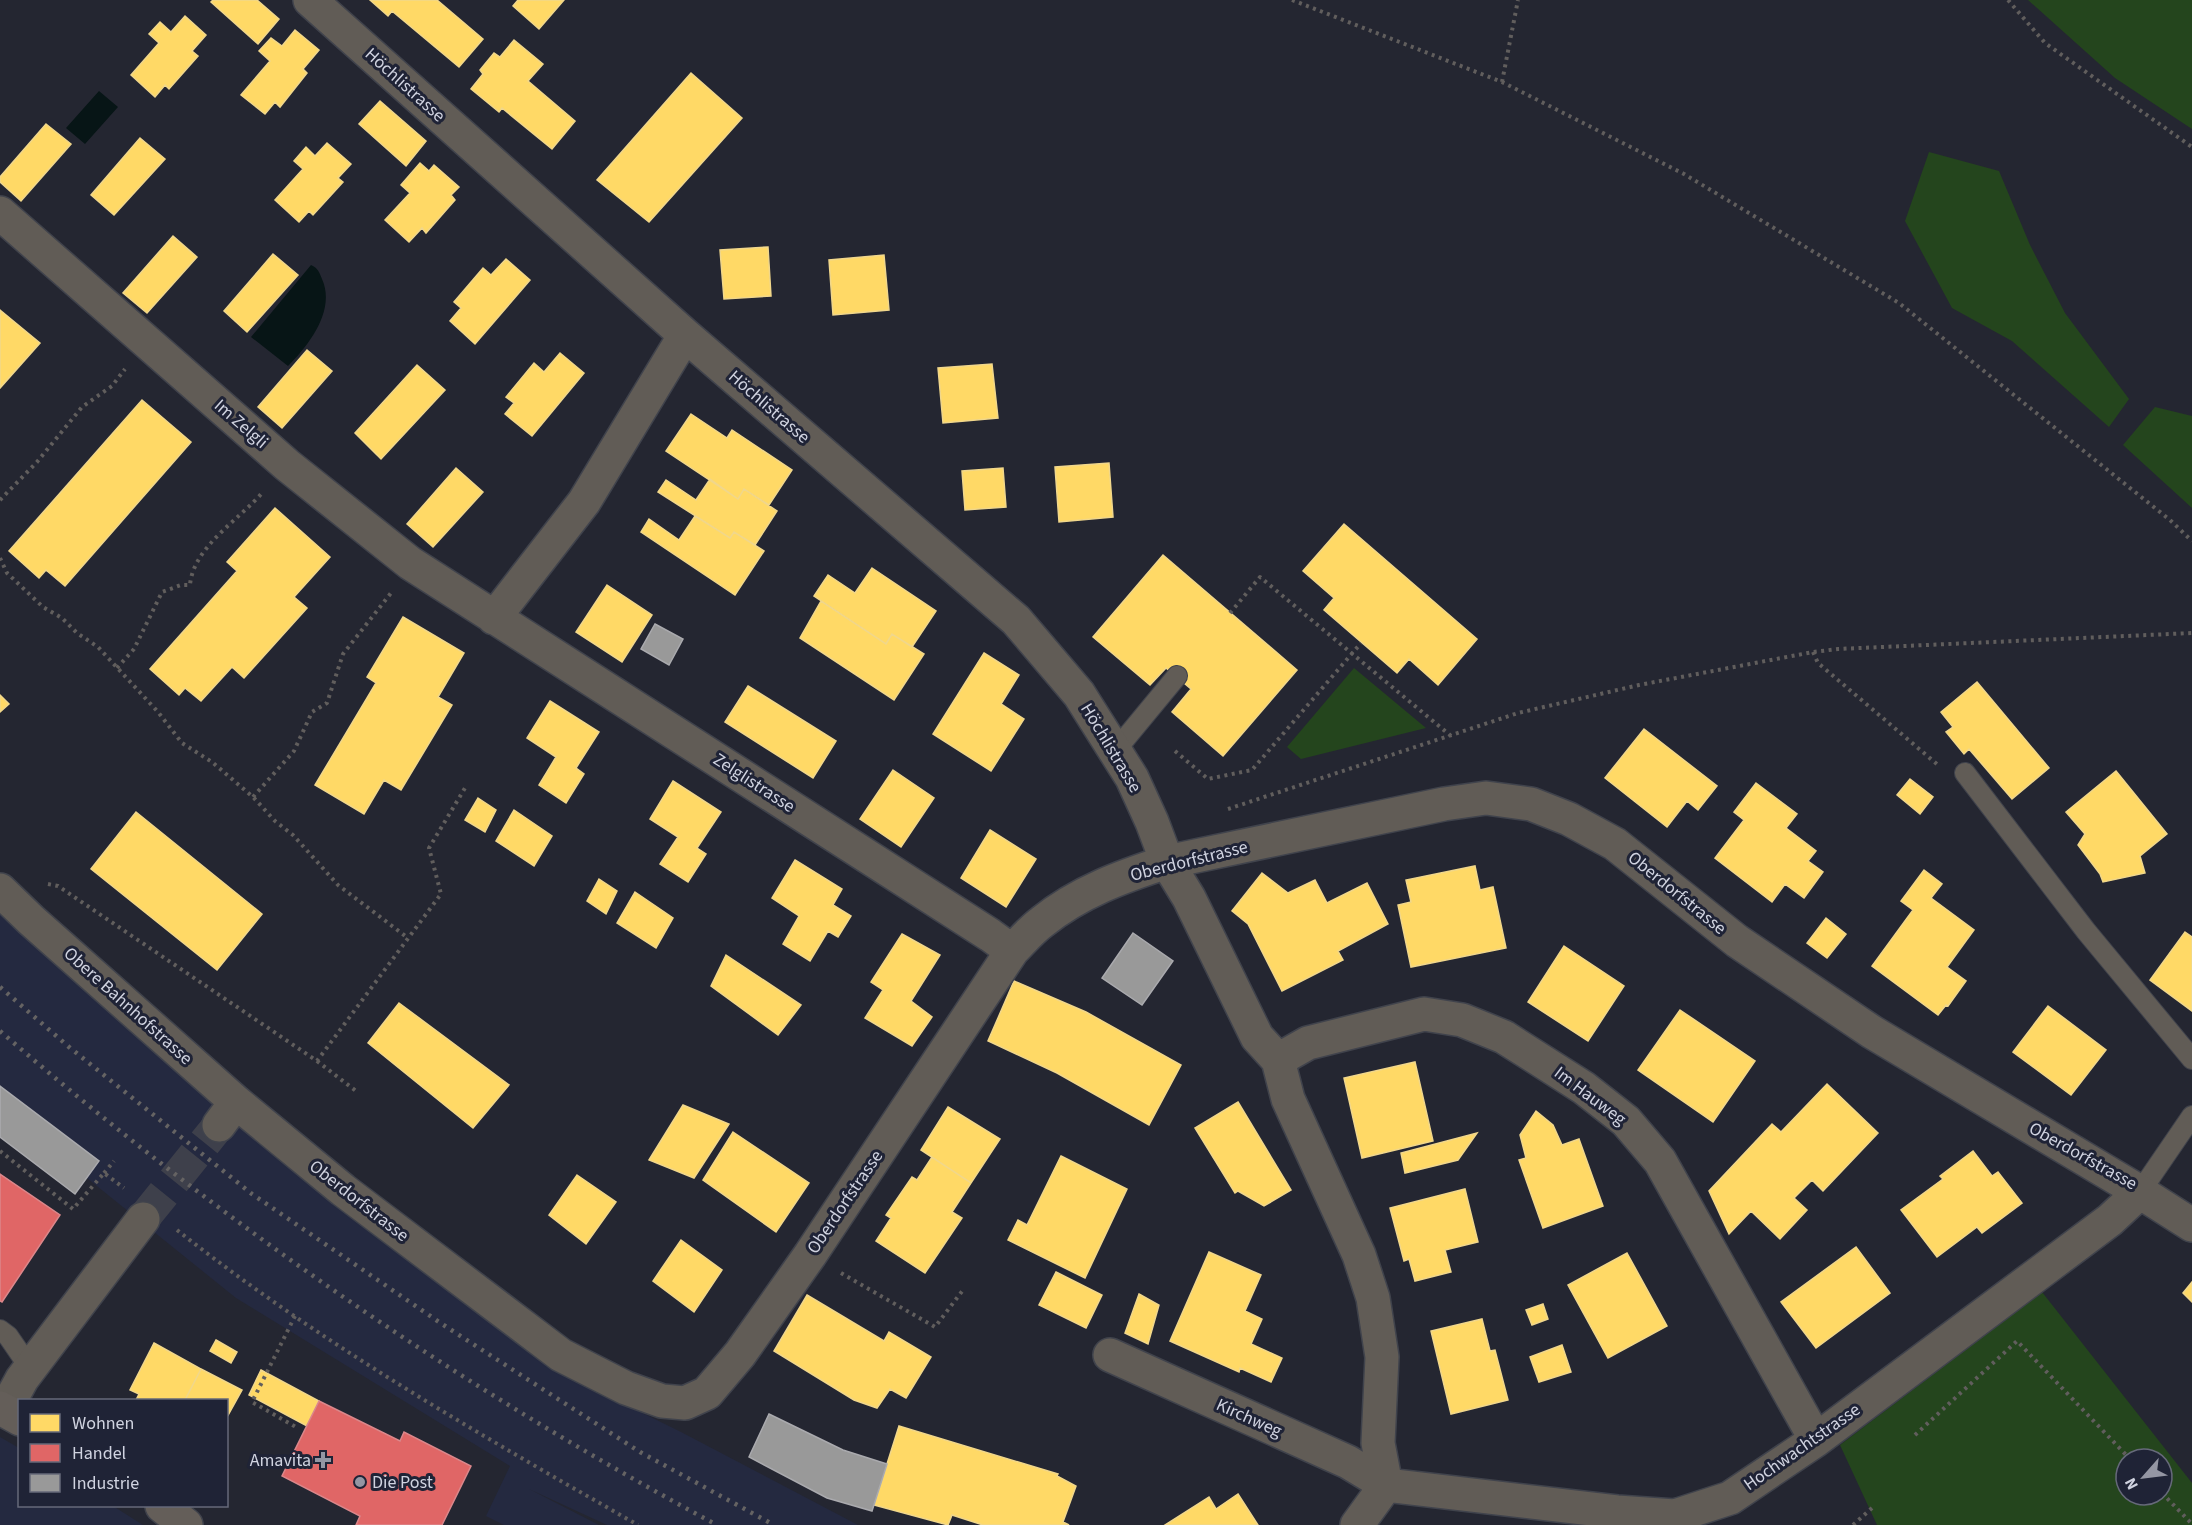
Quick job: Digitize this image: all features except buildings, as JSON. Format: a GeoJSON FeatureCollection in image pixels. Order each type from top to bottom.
{"type":"FeatureCollection","features":[{"type":"Feature","properties":{"kind":"main road"},"geometry":{"type":"LineString","coordinates":[[163,1507],[186,1525]]}},
{"type":"Feature","properties":{"kind":"street","name":"Höchlistrasse"},"geometry":{"type":"LineString","coordinates":[[310,0],[685,335],[1016,620],[1079,694],[1132,778],[1167,862]]}},
{"type":"Feature","properties":{"kind":"street","name":"Im Zelgli"},"geometry":{"type":"LineString","coordinates":[[0,213],[287,465],[410,563],[494,618]]}},
{"type":"Feature","properties":{"kind":"street"},"geometry":{"type":"LineString","coordinates":[[494,618],[584,502],[685,335]]}},
{"type":"Feature","properties":{"kind":"street","name":"Zelglistrasse"},"geometry":{"type":"LineString","coordinates":[[494,618],[639,708],[990,934],[1012,951]]}},
{"type":"Feature","properties":{"kind":"street","name":"Oberdorfstrasse"},"geometry":{"type":"LineString","coordinates":[[227,1113],[343,1190],[561,1354],[626,1388],[662,1401],[685,1403],[707,1393],[740,1354],[810,1255],[1012,951],[1041,923],[1075,898],[1130,874],[1167,862],[1486,798],[1531,804],[1569,819],[1615,844],[1737,941],[1872,1032],[2140,1192]]}},
{"type":"Feature","properties":{"kind":"street"},"geometry":{"type":"LineString","coordinates":[[1167,862],[1189,898],[1257,1037],[1278,1060],[1288,1099],[1359,1255],[1373,1298],[1382,1357],[1378,1443],[1386,1485],[1357,1525]]}},
{"type":"Feature","properties":{"kind":"street","name":"Obere Bahnhofstrasse"},"geometry":{"type":"LineString","coordinates":[[0,890],[227,1113]]}},
{"type":"Feature","properties":{"kind":"street","name":"Im Hauweg"},"geometry":{"type":"LineString","coordinates":[[1278,1060],[1308,1042],[1424,1014],[1462,1020],[1504,1037],[1584,1088],[1626,1120],[1660,1161],[1816,1440]]}},
{"type":"Feature","properties":{"kind":"street"},"geometry":{"type":"LineString","coordinates":[[2140,1192],[2192,1225]]}},
{"type":"Feature","properties":{"kind":"street","name":"Hochwachtstrasse"},"geometry":{"type":"LineString","coordinates":[[1386,1485],[1617,1512],[1675,1516],[1730,1498],[1816,1440],[2110,1220],[2140,1192]]}},
{"type":"Feature","properties":{"kind":"street"},"geometry":{"type":"LineString","coordinates":[[8,1413],[30,1368],[137,1206]]}},
{"type":"Feature","properties":{"kind":"street","name":"Kirchweg"},"geometry":{"type":"LineString","coordinates":[[1110,1355],[1348,1462],[1386,1485]]}},
{"type":"Feature","properties":{"kind":"lane"},"geometry":{"type":"LineString","coordinates":[[1115,751],[1176,676]]}},
{"type":"Feature","properties":{"kind":"lane"},"geometry":{"type":"LineString","coordinates":[[1965,773],[2086,931],[2192,1059]]}},
{"type":"Feature","properties":{"kind":"lane","name":"Oberdorfstrasse"},"geometry":{"type":"LineString","coordinates":[[2140,1192],[2192,1116]]}},
{"type":"Feature","properties":{"kind":"lane"},"geometry":{"type":"LineString","coordinates":[[0,1330],[8,1336],[30,1368]]}},
{"type":"Feature","properties":{"kind":"path"},"geometry":{"type":"LineString","coordinates":[[1292,0],[1502,82],[1683,174],[1899,303],[2170,520],[2192,541]]}},
{"type":"Feature","properties":{"kind":"path"},"geometry":{"type":"LineString","coordinates":[[1502,82],[1518,0]]}},
{"type":"Feature","properties":{"kind":"path"},"geometry":{"type":"LineString","coordinates":[[2008,0],[2045,43],[2192,147]]}},
{"type":"Feature","properties":{"kind":"path"},"geometry":{"type":"LineString","coordinates":[[0,500],[37,462],[82,408],[112,386],[127,366],[152,346]]}},
{"type":"Feature","properties":{"kind":"path"},"geometry":{"type":"LineString","coordinates":[[117,668],[134,649],[162,592],[181,585],[190,585],[191,572],[219,533],[254,503],[287,465]]}},
{"type":"Feature","properties":{"kind":"path"},"geometry":{"type":"LineString","coordinates":[[0,558],[7,573],[44,608],[62,618],[77,633],[98,646],[158,712],[182,743],[212,762],[253,797],[274,821],[293,835],[338,885],[408,938]]}},
{"type":"Feature","properties":{"kind":"path"},"geometry":{"type":"LineString","coordinates":[[253,797],[294,751],[312,712],[327,703],[343,654],[391,593],[410,563]]}},
{"type":"Feature","properties":{"kind":"path"},"geometry":{"type":"LineString","coordinates":[[1230,613],[1260,577],[1353,652],[1451,736]]}},
{"type":"Feature","properties":{"kind":"path"},"geometry":{"type":"LineString","coordinates":[[1225,810],[1518,713],[1639,685],[1813,652],[2192,633]]}},
{"type":"Feature","properties":{"kind":"path"},"geometry":{"type":"LineString","coordinates":[[1174,751],[1208,779],[1252,770],[1361,643]]}},
{"type":"Feature","properties":{"kind":"path"},"geometry":{"type":"LineString","coordinates":[[1813,652],[1818,663],[1949,774],[1965,773]]}},
{"type":"Feature","properties":{"kind":"path"},"geometry":{"type":"LineString","coordinates":[[317,1061],[441,894],[429,848],[465,789]]}},
{"type":"Feature","properties":{"kind":"path"},"geometry":{"type":"LineString","coordinates":[[42,883],[58,886],[317,1061],[356,1092]]}},
{"type":"Feature","properties":{"kind":"path"},"geometry":{"type":"LineString","coordinates":[[0,1151],[73,1209],[114,1161]]}},
{"type":"Feature","properties":{"kind":"path"},"geometry":{"type":"LineString","coordinates":[[104,1173],[137,1206]]}},
{"type":"Feature","properties":{"kind":"path"},"geometry":{"type":"LineString","coordinates":[[175,1228],[321,1334],[428,1402],[638,1525]]}},
{"type":"Feature","properties":{"kind":"path"},"geometry":{"type":"LineString","coordinates":[[810,1255],[935,1327],[963,1290]]}},
{"type":"Feature","properties":{"kind":"path"},"geometry":{"type":"LineString","coordinates":[[295,1316],[252,1402],[296,1427]]}},
{"type":"Feature","properties":{"kind":"path"},"geometry":{"type":"LineString","coordinates":[[1915,1436],[2017,1341],[2119,1447]]}},
{"type":"Feature","properties":{"kind":"path"},"geometry":{"type":"LineString","coordinates":[[2174,1505],[2192,1524]]}},
{"type":"Feature","properties":{"kind":"path"},"geometry":{"type":"LineString","coordinates":[[1853,1525],[1872,1508]]}},
{"type":"Feature","properties":{"kind":"shaded area"},"geometry":{"type":"Polygon","coordinates":[[[99,91],[118,107],[85,144],[66,128],[99,91]]]}},
{"type":"Feature","properties":{"kind":"shaded area"},"geometry":{"type":"Polygon","coordinates":[[[311,265],[319,272],[322,279],[326,303],[312,337],[288,366],[251,337],[311,265]]]}},
{"type":"Feature","properties":{"kind":"shaded area"},"geometry":{"type":"Polygon","coordinates":[[[0,911],[177,1068],[459,1299],[596,1390],[858,1525],[607,1525],[529,1489],[599,1525],[504,1525],[486,1516],[510,1466],[236,1298],[0,1108],[0,911]]]}},
{"type":"Feature","properties":{"kind":"shaded area"},"geometry":{"type":"Polygon","coordinates":[[[0,1437],[18,1447],[18,1507],[115,1507],[143,1525],[0,1525],[0,1437]]]}},
{"type":"Feature","properties":{"kind":"green space"},"geometry":{"type":"Polygon","coordinates":[[[2028,0],[2192,0],[2192,129],[2115,78],[2028,0]]]}},
{"type":"Feature","properties":{"kind":"green space"},"geometry":{"type":"Polygon","coordinates":[[[1929,152],[1999,171],[2030,245],[2065,313],[2129,399],[2109,427],[2012,341],[1952,308],[1905,221],[1929,152]]]}},
{"type":"Feature","properties":{"kind":"green space"},"geometry":{"type":"Polygon","coordinates":[[[2155,407],[2192,416],[2192,508],[2123,445],[2155,407]]]}},
{"type":"Feature","properties":{"kind":"green space"},"geometry":{"type":"Polygon","coordinates":[[[1354,668],[1426,728],[1301,759],[1287,747],[1354,668]]]}},
{"type":"Feature","properties":{"kind":"green space"},"geometry":{"type":"Polygon","coordinates":[[[2042,1292],[2164,1447],[2114,1447],[2114,1507],[2174,1507],[2174,1460],[2192,1483],[2192,1525],[1877,1525],[1840,1445],[2042,1292]]]}},
{"type":"Feature","properties":{"kind":"tunnel"},"geometry":{"type":"LineString","coordinates":[[143,1219],[219,1125]]}},
{"type":"Feature","properties":{"kind":"railway"},"geometry":{"type":"LineString","coordinates":[[0,987],[69,1047],[252,1194],[442,1324],[640,1452],[774,1525]]}},
{"type":"Feature","properties":{"kind":"railway"},"geometry":{"type":"LineString","coordinates":[[0,1031],[168,1169],[345,1298],[435,1359],[528,1417],[717,1525]]}},
{"type":"Feature","properties":{"kind":"place","name":"Amavita"},"geometry":{"type":"Point","coordinates":[323,1460]}},
{"type":"Feature","properties":{"kind":"place","name":"Die Post"},"geometry":{"type":"Point","coordinates":[360,1482]}}]}
